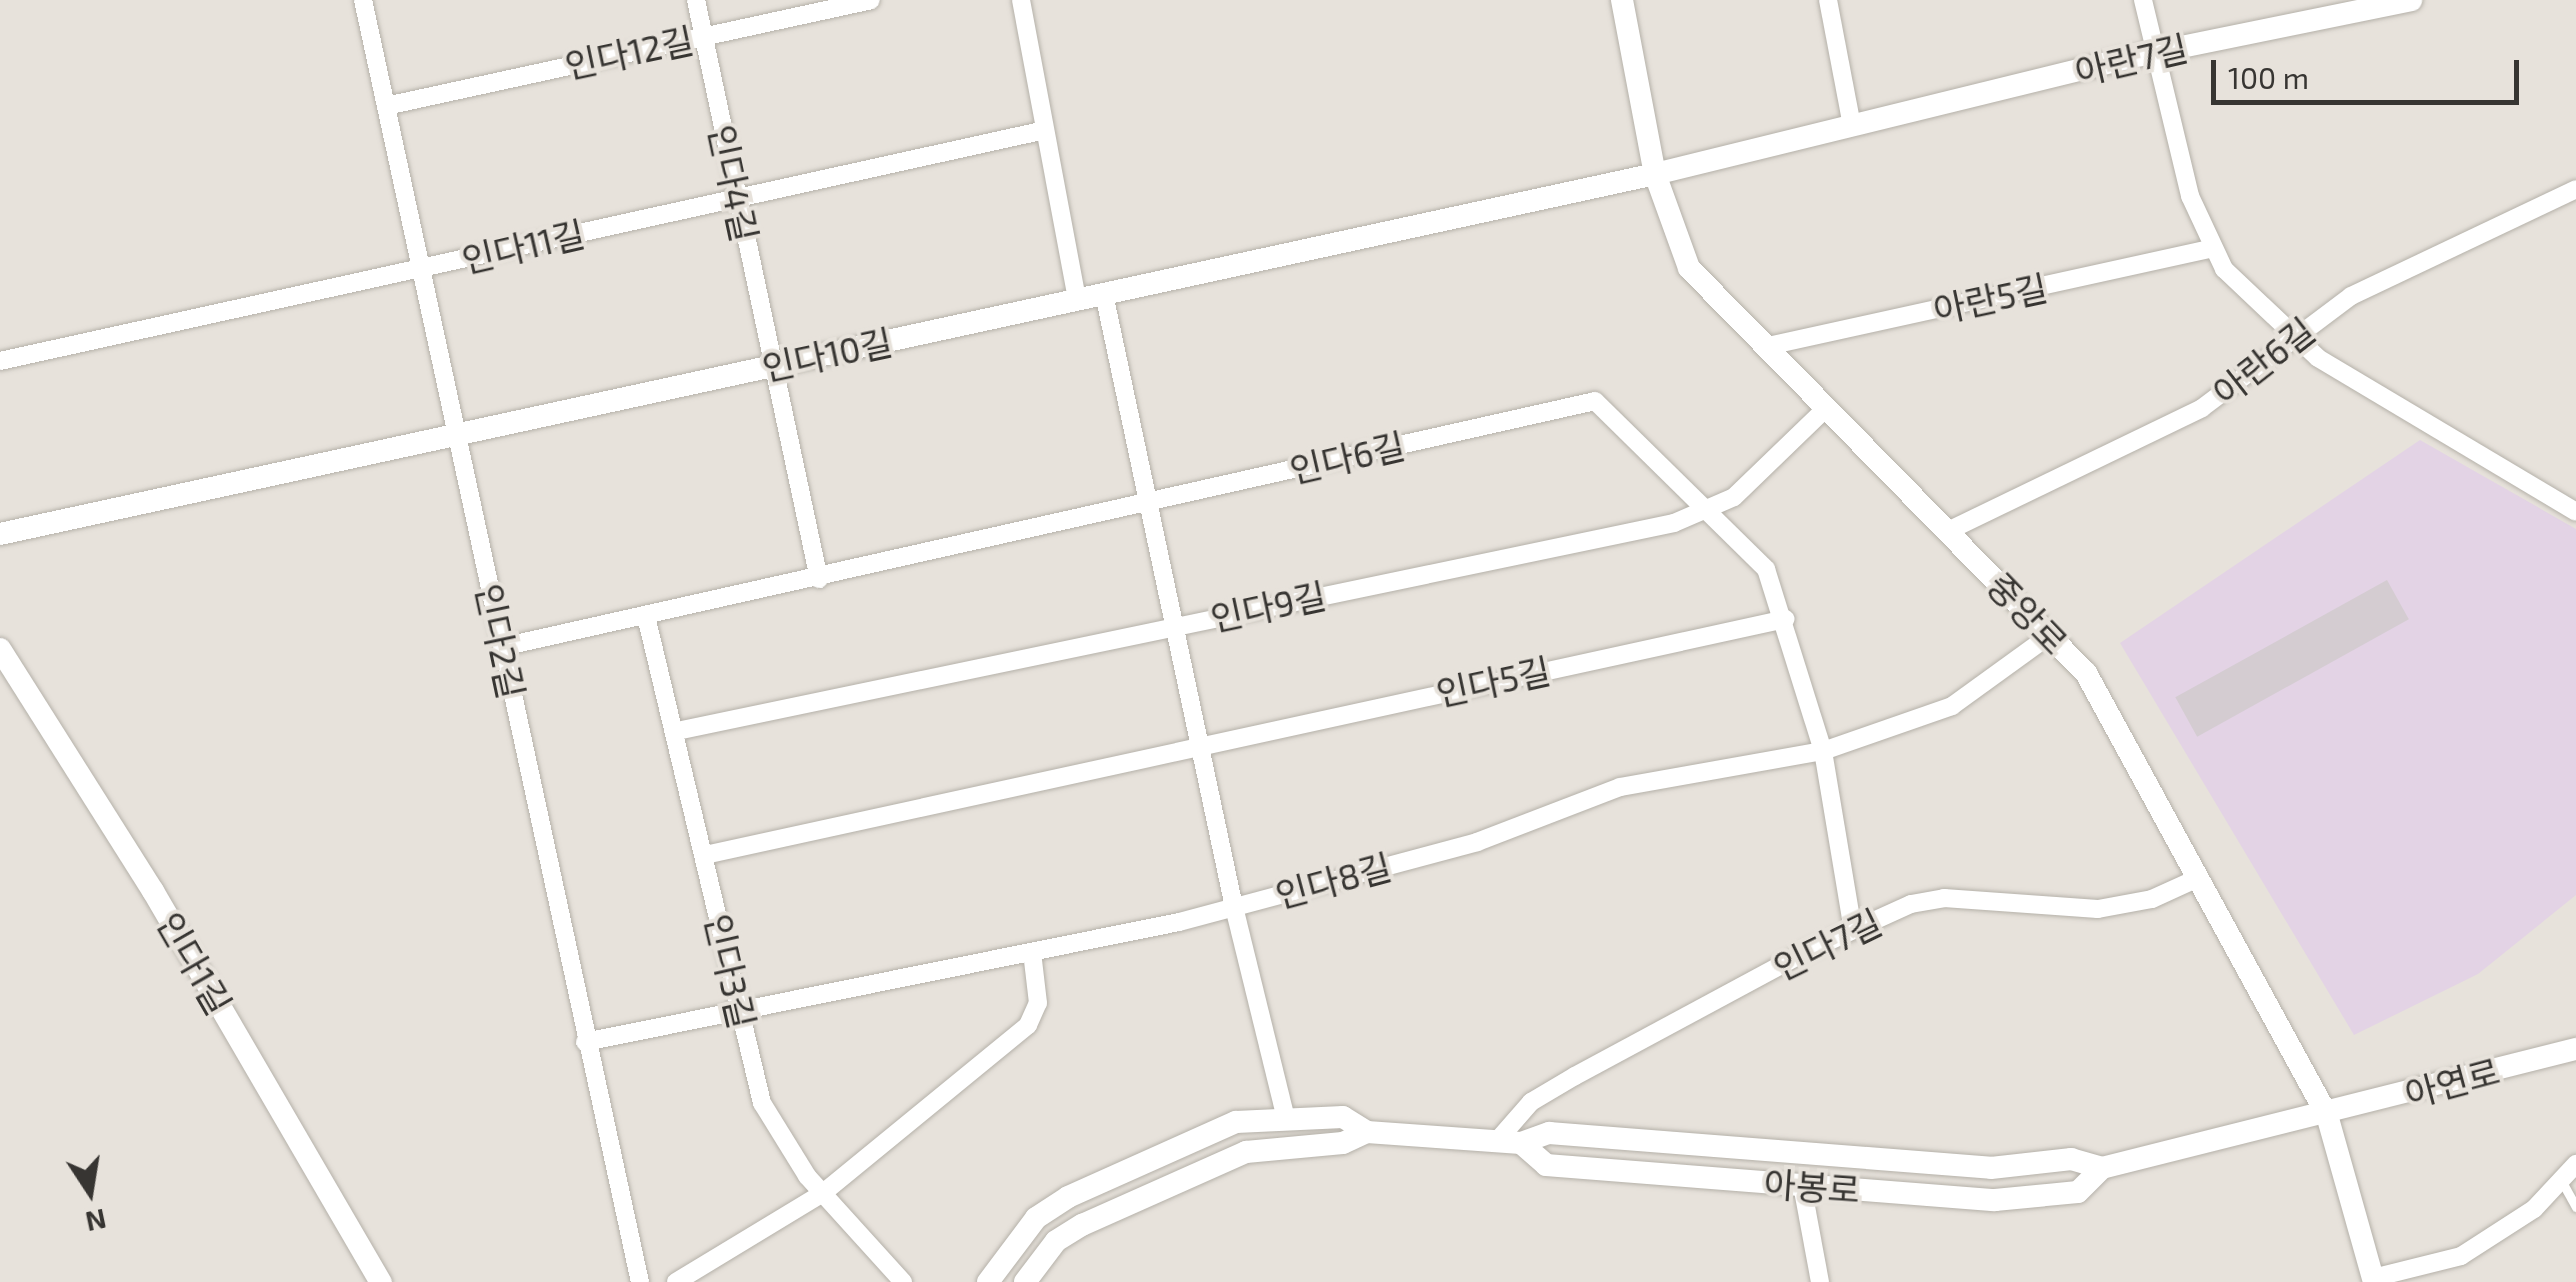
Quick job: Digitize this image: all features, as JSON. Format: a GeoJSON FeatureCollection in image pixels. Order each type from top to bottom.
{"type":"FeatureCollection","features":[{"type":"Feature","properties":{"kind":"main road","name":"중앙로"},"geometry":{"type":"LineString","coordinates":[[1622,0],[1654,174],[1689,268],[1768,346],[1823,411],[1948,531],[2086,673],[2327,1115],[2373,1280]]}},
{"type":"Feature","properties":{"kind":"main road","name":"아란7길"},"geometry":{"type":"LineString","coordinates":[[1654,174],[2154,52],[2411,0]]}},
{"type":"Feature","properties":{"kind":"main road","name":"인다10길"},"geometry":{"type":"LineString","coordinates":[[0,534],[1654,174]]}},
{"type":"Feature","properties":{"kind":"main road","name":"인다1길"},"geometry":{"type":"LineString","coordinates":[[0,649],[153,892],[382,1282]]}},
{"type":"Feature","properties":{"kind":"main road","name":"아연로"},"geometry":{"type":"LineString","coordinates":[[2327,1115],[2576,1049]]}},
{"type":"Feature","properties":{"kind":"main road","name":"아봉로"},"geometry":{"type":"LineString","coordinates":[[988,1282],[1036,1218],[1068,1197],[1236,1122],[1285,1115],[1343,1116],[1367,1132]]}},
{"type":"Feature","properties":{"kind":"main road","name":"아봉로"},"geometry":{"type":"LineString","coordinates":[[1025,1282],[1056,1241],[1082,1225],[1246,1152],[1343,1143],[1367,1132],[1521,1143],[1549,1133],[1990,1168],[2071,1159],[2102,1168],[2327,1115]]}},
{"type":"Feature","properties":{"kind":"main road","name":"아봉로"},"geometry":{"type":"LineString","coordinates":[[1521,1143],[1546,1165],[1995,1200],[2078,1192],[2102,1168]]}},
{"type":"Feature","properties":{"kind":"street","name":"인다2길"},"geometry":{"type":"LineString","coordinates":[[363,0],[585,1042],[640,1282]]}},
{"type":"Feature","properties":{"kind":"street","name":"인다4길"},"geometry":{"type":"LineString","coordinates":[[696,0],[819,579]]}},
{"type":"Feature","properties":{"kind":"street","name":"인다12길"},"geometry":{"type":"LineString","coordinates":[[386,106],[871,0]]}},
{"type":"Feature","properties":{"kind":"street"},"geometry":{"type":"LineString","coordinates":[[1022,0],[1077,300]]}},
{"type":"Feature","properties":{"kind":"street"},"geometry":{"type":"LineString","coordinates":[[1828,0],[1852,126]]}},
{"type":"Feature","properties":{"kind":"street"},"geometry":{"type":"LineString","coordinates":[[2143,0],[2190,196],[2211,249],[2318,358],[2576,512]]}},
{"type":"Feature","properties":{"kind":"street","name":"인다11길"},"geometry":{"type":"LineString","coordinates":[[0,361],[1046,130]]}},
{"type":"Feature","properties":{"kind":"street","name":"아란6길"},"geometry":{"type":"LineString","coordinates":[[1948,531],[2202,408],[2296,334],[2410,265],[2576,189]]}},
{"type":"Feature","properties":{"kind":"street","name":"아란5길"},"geometry":{"type":"LineString","coordinates":[[1768,346],[2211,249]]}},
{"type":"Feature","properties":{"kind":"street"},"geometry":{"type":"LineString","coordinates":[[1104,294],[1234,907],[1285,1115]]}},
{"type":"Feature","properties":{"kind":"street","name":"인다6길"},"geometry":{"type":"LineString","coordinates":[[502,646],[819,579],[1595,400],[1766,569],[1786,619],[1823,750],[1853,930]]}},
{"type":"Feature","properties":{"kind":"street","name":"인다9길"},"geometry":{"type":"LineString","coordinates":[[677,731],[1674,523],[1734,497],[1823,411]]}},
{"type":"Feature","properties":{"kind":"street","name":"인다3길"},"geometry":{"type":"LineString","coordinates":[[646,616],[677,731],[762,1103],[823,1194],[903,1282]]}},
{"type":"Feature","properties":{"kind":"street","name":"인다5길"},"geometry":{"type":"LineString","coordinates":[[705,855],[1786,619]]}},
{"type":"Feature","properties":{"kind":"street","name":"인다8길"},"geometry":{"type":"LineString","coordinates":[[585,1042],[1234,907],[1477,842],[1620,787],[1823,750],[1952,706],[2050,635]]}},
{"type":"Feature","properties":{"kind":"street","name":"인다7길"},"geometry":{"type":"LineString","coordinates":[[1496,1141],[1531,1102],[1853,930],[1944,898],[2098,908],[2152,899],[2198,878]]}},
{"type":"Feature","properties":{"kind":"street"},"geometry":{"type":"LineString","coordinates":[[676,1282],[823,1194],[1028,1025],[1038,1003],[1032,952]]}},
{"type":"Feature","properties":{"kind":"street"},"geometry":{"type":"LineString","coordinates":[[2373,1280],[2461,1256],[2534,1209],[2576,1164]]}},
{"type":"Feature","properties":{"kind":"street"},"geometry":{"type":"LineString","coordinates":[[1802,1185],[1820,1282]]}},
{"type":"Feature","properties":{"kind":"lane"},"geometry":{"type":"LineString","coordinates":[[2561,1180],[2576,1207]]}},
{"type":"Feature","properties":{"kind":"shaded area"},"geometry":{"type":"Polygon","coordinates":[[[2420,440],[2576,529],[2576,895],[2478,974],[2354,1035],[2120,643],[2420,440]]]}},
{"type":"Feature","properties":{"kind":"building"},"geometry":{"type":"Polygon","coordinates":[[[2387,580],[2409,619],[2197,737],[2175,697],[2387,580]]]}}]}
